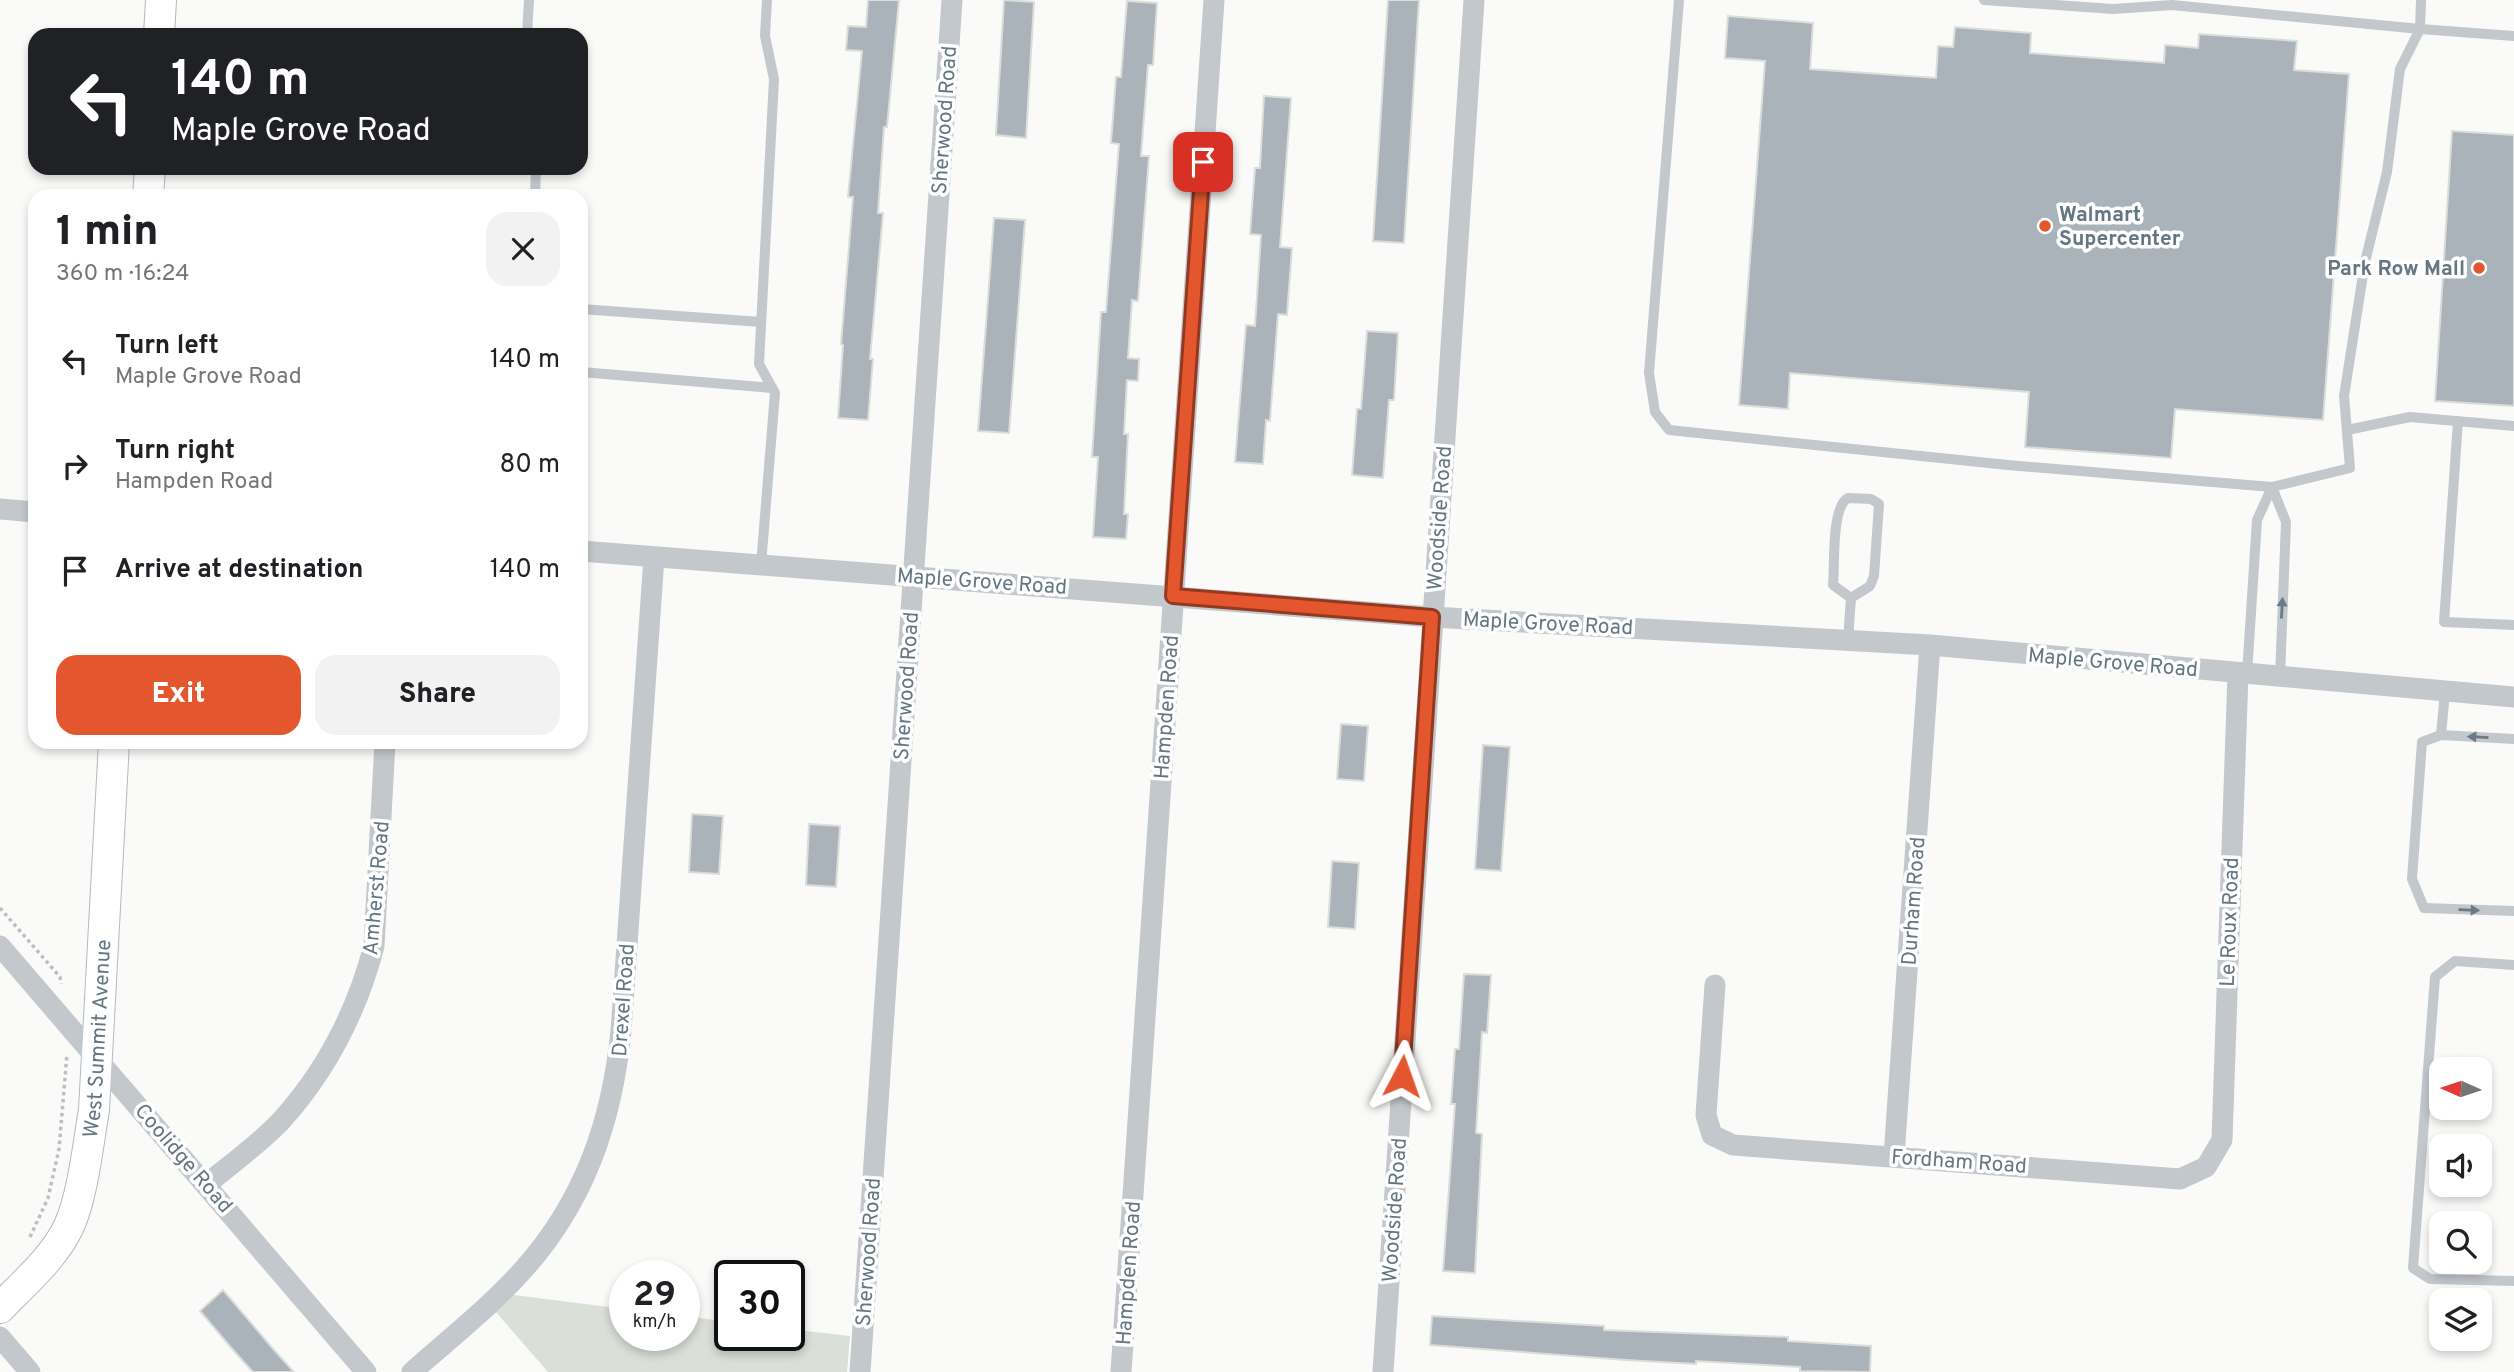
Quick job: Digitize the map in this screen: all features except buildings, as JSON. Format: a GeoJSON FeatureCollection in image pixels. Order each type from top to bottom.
{"type":"FeatureCollection","features":[{"type":"Feature","properties":{"kind":"street"},"geometry":{"type":"LineString","coordinates":[[159,28],[161,0]]}},
{"type":"Feature","properties":{"kind":"street","name":"Sherwood Road"},"geometry":{"type":"LineString","coordinates":[[860,1372],[952,0]]}},
{"type":"Feature","properties":{"kind":"street","name":"Hampden Road"},"geometry":{"type":"LineString","coordinates":[[1121,1372],[1214,0]]}},
{"type":"Feature","properties":{"kind":"street","name":"Woodside Road"},"geometry":{"type":"LineString","coordinates":[[1383,1372],[1474,0]]}},
{"type":"Feature","properties":{"kind":"street"},"geometry":{"type":"LineString","coordinates":[[0,509],[28,511]]}},
{"type":"Feature","properties":{"kind":"street","name":"Maple Grove Road"},"geometry":{"type":"LineString","coordinates":[[588,552],[1432,617],[1930,645],[2514,697]]}},
{"type":"Feature","properties":{"kind":"street","name":"Drexel Road"},"geometry":{"type":"LineString","coordinates":[[412,1372],[522,1271],[542,1247],[577,1192],[601,1138],[612,1100],[621,1031],[654,557]]}},
{"type":"Feature","properties":{"kind":"street","name":"Durham Road"},"geometry":{"type":"LineString","coordinates":[[1894,1156],[1930,645]]}},
{"type":"Feature","properties":{"kind":"street","name":"Le Roux Road"},"geometry":{"type":"LineString","coordinates":[[2206,1167],[2222,1140],[2242,673]]}},
{"type":"Feature","properties":{"kind":"street","name":"West Summit Avenue"},"geometry":{"type":"LineString","coordinates":[[0,1308],[46,1260],[69,1225],[84,1170],[93,1110],[114,749]]}},
{"type":"Feature","properties":{"kind":"street","name":"Amherst Road"},"geometry":{"type":"LineString","coordinates":[[207,1184],[279,1122],[322,1069],[346,1024],[368,971],[374,946],[385,749]]}},
{"type":"Feature","properties":{"kind":"street","name":"Coolidge Road"},"geometry":{"type":"LineString","coordinates":[[0,946],[366,1372]]}},
{"type":"Feature","properties":{"kind":"street","name":"Fordham Road"},"geometry":{"type":"LineString","coordinates":[[1715,985],[1706,1115],[1712,1135],[1733,1145],[2180,1179],[2206,1167]]}},
{"type":"Feature","properties":{"kind":"street"},"geometry":{"type":"LineString","coordinates":[[0,1337],[30,1372]]}},
{"type":"Feature","properties":{"kind":"lane"},"geometry":{"type":"LineString","coordinates":[[527,28],[529,0]]}},
{"type":"Feature","properties":{"kind":"lane"},"geometry":{"type":"LineString","coordinates":[[761,565],[775,393],[759,364],[774,79],[765,36],[768,0]]}},
{"type":"Feature","properties":{"kind":"lane"},"geometry":{"type":"LineString","coordinates":[[1679,0],[1649,373],[1655,412],[1669,430],[2008,465],[2272,487],[2350,468],[2344,396],[2365,262],[2387,172],[2400,69],[2420,29],[2421,0]]}},
{"type":"Feature","properties":{"kind":"lane"},"geometry":{"type":"LineString","coordinates":[[1984,0],[2113,9],[2172,5],[2514,36]]}},
{"type":"Feature","properties":{"kind":"lane"},"geometry":{"type":"LineString","coordinates":[[588,310],[761,322]]}},
{"type":"Feature","properties":{"kind":"lane"},"geometry":{"type":"LineString","coordinates":[[588,373],[772,388]]}},
{"type":"Feature","properties":{"kind":"lane"},"geometry":{"type":"LineString","coordinates":[[2347,430],[2410,417],[2514,426]]}},
{"type":"Feature","properties":{"kind":"lane"},"geometry":{"type":"LineString","coordinates":[[2458,421],[2445,622],[2514,625]]}},
{"type":"Feature","properties":{"kind":"lane"},"geometry":{"type":"LineString","coordinates":[[2242,673],[2257,520],[2272,487]]}},
{"type":"Feature","properties":{"kind":"lane"},"geometry":{"type":"LineString","coordinates":[[2272,487],[2286,522],[2280,677]]}},
{"type":"Feature","properties":{"kind":"lane"},"geometry":{"type":"LineString","coordinates":[[1848,498],[1871,499],[1879,505],[1874,576],[1870,586],[1851,598],[1833,585],[1837,517],[1840,505],[1848,498]]}},
{"type":"Feature","properties":{"kind":"lane"},"geometry":{"type":"LineString","coordinates":[[1848,640],[1851,598]]}},
{"type":"Feature","properties":{"kind":"lane"},"geometry":{"type":"LineString","coordinates":[[2441,735],[2445,692]]}},
{"type":"Feature","properties":{"kind":"lane"},"geometry":{"type":"LineString","coordinates":[[2514,739],[2441,735],[2422,742],[2412,879],[2424,908],[2514,911]]}},
{"type":"Feature","properties":{"kind":"lane"},"geometry":{"type":"LineString","coordinates":[[2514,965],[2455,961],[2435,977],[2413,1268],[2430,1279],[2514,1281]]}},
{"type":"Feature","properties":{"kind":"path"},"geometry":{"type":"LineString","coordinates":[[0,908],[60,977],[65,1021],[67,1052],[59,1149],[48,1198],[29,1240]]}},
{"type":"Feature","properties":{"kind":"shaded area"},"geometry":{"type":"Polygon","coordinates":[[[514,1295],[609,1307],[609,1351],[700,1351],[700,1318],[714,1320],[714,1351],[805,1351],[805,1331],[850,1336],[847,1372],[548,1372],[495,1311],[514,1295]]]}},
{"type":"Feature","properties":{"kind":"place","name":"Walmart Supercenter"},"geometry":{"type":"Point","coordinates":[2045,226]}},
{"type":"Feature","properties":{"kind":"place","name":"Park Row Mall"},"geometry":{"type":"Point","coordinates":[2479,268]}},
{"type":"Feature","properties":{"kind":"route"},"geometry":{"type":"LineString","coordinates":[[1203,162],[1173,596],[1432,617],[1402,1076]]}}]}
